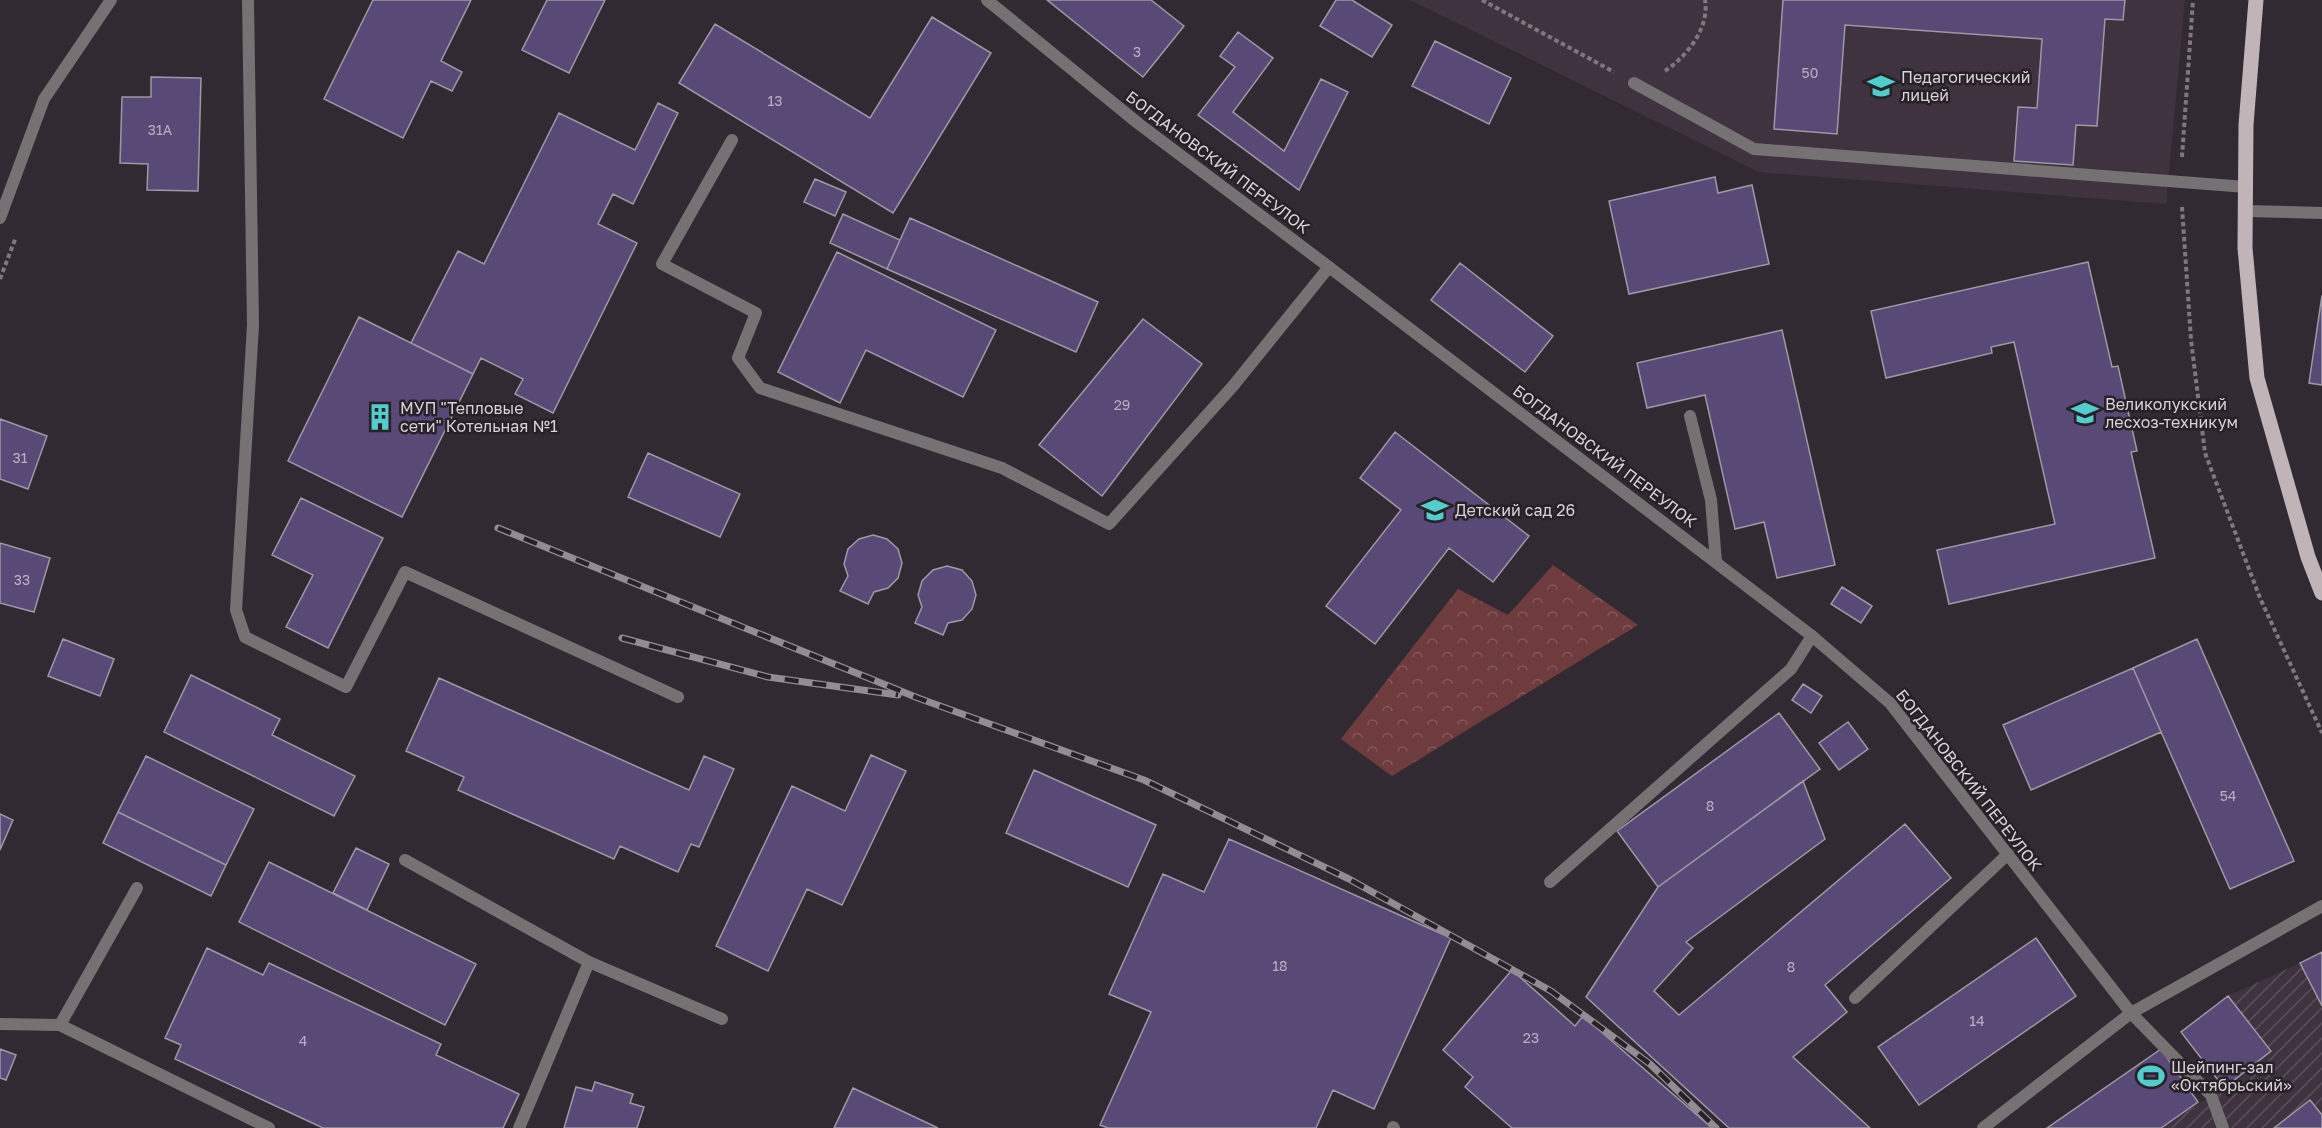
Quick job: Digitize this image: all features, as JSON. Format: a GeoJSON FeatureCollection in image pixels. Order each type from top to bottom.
{"type":"FeatureCollection","features":[{"type":"Feature","properties":{"kind":"main road"},"geometry":{"type":"LineString","coordinates":[[2256,0],[2246,125],[2245,248],[2257,378],[2308,557],[2322,593]]}},
{"type":"Feature","properties":{"kind":"street"},"geometry":{"type":"LineString","coordinates":[[0,218],[44,99],[111,0]]}},
{"type":"Feature","properties":{"kind":"street"},"geometry":{"type":"LineString","coordinates":[[248,0],[253,325],[236,610],[245,637],[346,687],[405,572],[678,697]]}},
{"type":"Feature","properties":{"kind":"street","name":"БОГДАНОВСКИЙ ПЕРЕУЛОК"},"geometry":{"type":"LineString","coordinates":[[987,0],[1139,124],[1812,636],[1890,703],[2131,1012],[2211,1095],[2223,1128]]}},
{"type":"Feature","properties":{"kind":"street"},"geometry":{"type":"LineString","coordinates":[[1635,83],[1754,148],[2246,187]]}},
{"type":"Feature","properties":{"kind":"street"},"geometry":{"type":"LineString","coordinates":[[732,140],[662,264],[756,313],[738,358],[760,388],[1002,468],[1109,524],[1233,386],[1329,267]]}},
{"type":"Feature","properties":{"kind":"street"},"geometry":{"type":"LineString","coordinates":[[2246,211],[2322,213]]}},
{"type":"Feature","properties":{"kind":"street"},"geometry":{"type":"LineString","coordinates":[[1690,416],[1711,500],[1716,562]]}},
{"type":"Feature","properties":{"kind":"street"},"geometry":{"type":"LineString","coordinates":[[1550,882],[1791,669],[1812,636]]}},
{"type":"Feature","properties":{"kind":"street"},"geometry":{"type":"LineString","coordinates":[[1855,998],[2008,854]]}},
{"type":"Feature","properties":{"kind":"street"},"geometry":{"type":"LineString","coordinates":[[405,860],[589,962],[723,1019]]}},
{"type":"Feature","properties":{"kind":"street"},"geometry":{"type":"LineString","coordinates":[[60,1025],[137,888]]}},
{"type":"Feature","properties":{"kind":"street"},"geometry":{"type":"LineString","coordinates":[[1983,1128],[2131,1012],[2322,906]]}},
{"type":"Feature","properties":{"kind":"street"},"geometry":{"type":"LineString","coordinates":[[519,1128],[589,962]]}},
{"type":"Feature","properties":{"kind":"street"},"geometry":{"type":"LineString","coordinates":[[0,1024],[60,1025],[269,1128]]}},
{"type":"Feature","properties":{"kind":"path"},"geometry":{"type":"LineString","coordinates":[[1482,0],[1635,83],[1666,70],[1688,52],[1701,27],[1705,0]]}},
{"type":"Feature","properties":{"kind":"path"},"geometry":{"type":"LineString","coordinates":[[2193,0],[2180,182],[2191,340],[2205,453],[2260,598],[2322,733]]}},
{"type":"Feature","properties":{"kind":"path"},"geometry":{"type":"LineString","coordinates":[[0,279],[20,227]]}},
{"type":"Feature","properties":{"kind":"shaded area","name":"Педагогический лицей"},"geometry":{"type":"Polygon","coordinates":[[[1410,0],[2185,0],[2166,204],[1759,172],[1410,0]]]}},
{"type":"Feature","properties":{"kind":"shaded area"},"geometry":{"type":"Polygon","coordinates":[[[2300,963],[2322,1006],[2322,1128],[2161,1128],[2223,1088],[2181,1032],[2228,996],[2300,963]]]}},
{"type":"Feature","properties":{"kind":"green space"},"geometry":{"type":"Polygon","coordinates":[[[1553,565],[1638,625],[1392,776],[1341,739],[1458,589],[1508,615],[1553,565]]]}},
{"type":"Feature","properties":{"kind":"building"},"geometry":{"type":"Polygon","coordinates":[[[373,0],[471,0],[441,61],[462,72],[452,91],[431,81],[403,138],[324,99],[373,0]]]}},
{"type":"Feature","properties":{"kind":"building"},"geometry":{"type":"Polygon","coordinates":[[[547,0],[605,0],[569,73],[522,50],[547,0]]]}},
{"type":"Feature","properties":{"kind":"building"},"geometry":{"type":"Polygon","coordinates":[[[1047,0],[1151,0],[1184,26],[1143,77],[1047,0]]]}},
{"type":"Feature","properties":{"kind":"building"},"geometry":{"type":"Polygon","coordinates":[[[1336,0],[1352,0],[1392,25],[1372,57],[1320,26],[1336,0]]]}},
{"type":"Feature","properties":{"kind":"building"},"geometry":{"type":"Polygon","coordinates":[[[1783,0],[2125,0],[2123,20],[2105,19],[2097,126],[2076,125],[2073,165],[2014,161],[2018,107],[2037,108],[2042,39],[1845,25],[1837,134],[1774,129],[1783,0]]]}},
{"type":"Feature","properties":{"kind":"building"},"geometry":{"type":"Polygon","coordinates":[[[932,17],[991,53],[893,213],[679,83],[715,24],[870,118],[932,17]]]}},
{"type":"Feature","properties":{"kind":"building"},"geometry":{"type":"Polygon","coordinates":[[[1238,32],[1273,58],[1233,112],[1284,151],[1321,79],[1348,92],[1299,190],[1198,115],[1235,67],[1220,56],[1238,32]]]}},
{"type":"Feature","properties":{"kind":"building"},"geometry":{"type":"Polygon","coordinates":[[[1435,41],[1511,78],[1489,124],[1412,86],[1435,41]]]}},
{"type":"Feature","properties":{"kind":"building"},"geometry":{"type":"Polygon","coordinates":[[[151,77],[201,78],[198,191],[147,190],[148,164],[120,163],[122,97],[151,97],[151,77]]]}},
{"type":"Feature","properties":{"kind":"building"},"geometry":{"type":"Polygon","coordinates":[[[658,103],[678,113],[633,204],[613,194],[598,224],[637,243],[553,413],[515,394],[523,379],[481,358],[473,374],[411,343],[458,251],[484,264],[559,113],[635,150],[658,103]]]}},
{"type":"Feature","properties":{"kind":"building"},"geometry":{"type":"Polygon","coordinates":[[[1715,177],[1718,193],[1752,185],[1769,264],[1629,294],[1609,201],[1715,177]]]}},
{"type":"Feature","properties":{"kind":"building"},"geometry":{"type":"Polygon","coordinates":[[[815,179],[846,192],[835,216],[804,202],[815,179]]]}},
{"type":"Feature","properties":{"kind":"building"},"geometry":{"type":"Polygon","coordinates":[[[843,214],[900,240],[887,269],[830,243],[843,214]]]}},
{"type":"Feature","properties":{"kind":"building"},"geometry":{"type":"Polygon","coordinates":[[[910,218],[1098,302],[1076,352],[887,269],[910,218]]]}},
{"type":"Feature","properties":{"kind":"building"},"geometry":{"type":"Polygon","coordinates":[[[837,252],[996,330],[963,397],[866,350],[840,403],[778,372],[837,252]]]}},
{"type":"Feature","properties":{"kind":"building"},"geometry":{"type":"Polygon","coordinates":[[[2088,262],[2112,367],[2118,366],[2137,451],[2131,452],[2155,558],[1949,604],[1937,550],[2055,524],[2014,342],[1991,347],[1992,353],[1886,378],[1871,311],[2088,262]]]}},
{"type":"Feature","properties":{"kind":"building"},"geometry":{"type":"Polygon","coordinates":[[[1460,263],[1553,336],[1525,372],[1431,300],[1460,263]]]}},
{"type":"Feature","properties":{"kind":"building"},"geometry":{"type":"Polygon","coordinates":[[[2322,295],[2322,385],[2309,383],[2322,295]]]}},
{"type":"Feature","properties":{"kind":"building","name":"МУП \"Тепловые сети\" Котельная №1"},"geometry":{"type":"Polygon","coordinates":[[[359,317],[473,374],[402,517],[288,461],[359,317]]]}},
{"type":"Feature","properties":{"kind":"building"},"geometry":{"type":"Polygon","coordinates":[[[1143,319],[1202,364],[1102,496],[1039,445],[1143,319]]]}},
{"type":"Feature","properties":{"kind":"building"},"geometry":{"type":"Polygon","coordinates":[[[1782,330],[1835,565],[1777,578],[1764,522],[1735,529],[1705,395],[1647,408],[1637,363],[1782,330]]]}},
{"type":"Feature","properties":{"kind":"building"},"geometry":{"type":"Polygon","coordinates":[[[0,419],[47,436],[28,489],[0,479],[0,419]]]}},
{"type":"Feature","properties":{"kind":"building"},"geometry":{"type":"Polygon","coordinates":[[[1395,432],[1529,536],[1493,582],[1449,548],[1375,644],[1326,606],[1401,510],[1360,478],[1395,432]]]}},
{"type":"Feature","properties":{"kind":"building"},"geometry":{"type":"Polygon","coordinates":[[[648,453],[740,494],[720,537],[628,497],[648,453]]]}},
{"type":"Feature","properties":{"kind":"building"},"geometry":{"type":"Polygon","coordinates":[[[301,498],[383,538],[328,648],[286,627],[313,575],[272,555],[301,498]]]}},
{"type":"Feature","properties":{"kind":"building"},"geometry":{"type":"Polygon","coordinates":[[[873,535],[887,539],[898,549],[902,563],[898,578],[888,588],[874,592],[868,604],[840,591],[848,576],[844,564],[848,549],[859,539],[873,535]]]}},
{"type":"Feature","properties":{"kind":"building"},"geometry":{"type":"Polygon","coordinates":[[[0,543],[50,558],[34,612],[0,603],[0,543]]]}},
{"type":"Feature","properties":{"kind":"building"},"geometry":{"type":"Polygon","coordinates":[[[947,566],[962,570],[972,581],[976,595],[972,609],[962,620],[948,623],[943,635],[915,623],[922,607],[918,595],[922,581],[933,570],[947,566]]]}},
{"type":"Feature","properties":{"kind":"building"},"geometry":{"type":"Polygon","coordinates":[[[1842,587],[1872,606],[1861,623],[1831,604],[1842,587]]]}},
{"type":"Feature","properties":{"kind":"building"},"geometry":{"type":"Polygon","coordinates":[[[63,639],[114,659],[100,696],[48,676],[63,639]]]}},
{"type":"Feature","properties":{"kind":"building"},"geometry":{"type":"Polygon","coordinates":[[[2197,639],[2294,861],[2230,889],[2133,668],[2197,639]]]}},
{"type":"Feature","properties":{"kind":"building"},"geometry":{"type":"Polygon","coordinates":[[[2133,668],[2161,732],[2031,790],[2003,725],[2133,668]]]}},
{"type":"Feature","properties":{"kind":"building"},"geometry":{"type":"Polygon","coordinates":[[[191,675],[280,719],[272,735],[355,776],[334,816],[164,732],[191,675]]]}},
{"type":"Feature","properties":{"kind":"building"},"geometry":{"type":"Polygon","coordinates":[[[439,678],[689,790],[704,756],[734,769],[699,847],[691,844],[678,872],[620,846],[614,859],[458,790],[464,777],[406,751],[439,678]]]}},
{"type":"Feature","properties":{"kind":"building"},"geometry":{"type":"Polygon","coordinates":[[[1803,684],[1822,696],[1811,713],[1792,700],[1803,684]]]}},
{"type":"Feature","properties":{"kind":"building"},"geometry":{"type":"Polygon","coordinates":[[[1779,713],[1820,769],[1658,887],[1617,831],[1779,713]]]}},
{"type":"Feature","properties":{"kind":"building"},"geometry":{"type":"Polygon","coordinates":[[[1848,722],[1868,749],[1839,770],[1819,743],[1848,722]]]}},
{"type":"Feature","properties":{"kind":"building"},"geometry":{"type":"Polygon","coordinates":[[[871,755],[906,771],[842,905],[807,889],[768,971],[716,946],[792,786],[845,811],[871,755]]]}},
{"type":"Feature","properties":{"kind":"building"},"geometry":{"type":"Polygon","coordinates":[[[146,756],[254,809],[226,865],[118,812],[146,756]]]}},
{"type":"Feature","properties":{"kind":"building"},"geometry":{"type":"Polygon","coordinates":[[[1034,770],[1156,825],[1128,887],[1006,833],[1034,770]]]}},
{"type":"Feature","properties":{"kind":"building"},"geometry":{"type":"Polygon","coordinates":[[[1803,781],[1825,839],[1686,942],[1693,948],[1654,991],[1679,1015],[1905,824],[1951,878],[1825,985],[1847,1012],[1793,1057],[1870,1128],[1729,1128],[1586,997],[1658,887],[1803,781]]]}},
{"type":"Feature","properties":{"kind":"building"},"geometry":{"type":"Polygon","coordinates":[[[118,812],[226,865],[211,896],[103,843],[118,812]]]}},
{"type":"Feature","properties":{"kind":"building"},"geometry":{"type":"Polygon","coordinates":[[[0,814],[13,820],[0,850],[0,814]]]}},
{"type":"Feature","properties":{"kind":"building"},"geometry":{"type":"Polygon","coordinates":[[[1229,839],[1451,938],[1374,1109],[1333,1090],[1316,1128],[1108,1128],[1100,1125],[1151,1012],[1109,994],[1163,874],[1204,892],[1229,839]]]}},
{"type":"Feature","properties":{"kind":"building"},"geometry":{"type":"Polygon","coordinates":[[[356,848],[389,864],[367,910],[333,893],[356,848]]]}},
{"type":"Feature","properties":{"kind":"building"},"geometry":{"type":"Polygon","coordinates":[[[269,862],[476,964],[445,1025],[239,922],[269,862]]]}},
{"type":"Feature","properties":{"kind":"building"},"geometry":{"type":"Polygon","coordinates":[[[2036,938],[2076,996],[1919,1105],[1878,1047],[2036,938]]]}},
{"type":"Feature","properties":{"kind":"building"},"geometry":{"type":"Polygon","coordinates":[[[207,948],[263,975],[269,963],[441,1044],[436,1055],[519,1094],[503,1128],[323,1128],[175,1059],[181,1045],[165,1038],[207,948]]]}},
{"type":"Feature","properties":{"kind":"building"},"geometry":{"type":"Polygon","coordinates":[[[2322,952],[2322,1006],[2300,963],[2322,952]]]}},
{"type":"Feature","properties":{"kind":"building"},"geometry":{"type":"Polygon","coordinates":[[[1512,970],[1575,1026],[1583,1016],[1712,1128],[1512,1128],[1465,1087],[1473,1077],[1443,1050],[1512,970]]]}},
{"type":"Feature","properties":{"kind":"building"},"geometry":{"type":"Polygon","coordinates":[[[2228,996],[2271,1051],[2224,1088],[2181,1032],[2228,996]]]}},
{"type":"Feature","properties":{"kind":"building"},"geometry":{"type":"Polygon","coordinates":[[[0,1049],[16,1055],[6,1080],[0,1078],[0,1049]]]}},
{"type":"Feature","properties":{"kind":"building","name":"Шейпинг-зал «Октябрьский»"},"geometry":{"type":"Polygon","coordinates":[[[2161,1049],[2198,1102],[2161,1128],[2047,1128],[2161,1049]]]}},
{"type":"Feature","properties":{"kind":"building"},"geometry":{"type":"Polygon","coordinates":[[[595,1082],[633,1094],[630,1103],[644,1107],[637,1128],[564,1128],[576,1087],[592,1091],[595,1082]]]}},
{"type":"Feature","properties":{"kind":"building"},"geometry":{"type":"Polygon","coordinates":[[[853,1088],[938,1128],[834,1128],[853,1088]]]}},
{"type":"Feature","properties":{"kind":"building"},"geometry":{"type":"Polygon","coordinates":[[[2310,1100],[2322,1115],[2322,1128],[2274,1128],[2310,1100]]]}},
{"type":"Feature","properties":{"kind":"railway"},"geometry":{"type":"LineString","coordinates":[[498,528],[918,698],[1144,780],[1349,879],[1551,991],[1650,1064],[1716,1128]]}},
{"type":"Feature","properties":{"kind":"railway"},"geometry":{"type":"LineString","coordinates":[[622,638],[768,677],[898,695]]}},
{"type":"Feature","properties":{"kind":"place","name":"Педагогический лицей"},"geometry":{"type":"Point","coordinates":[1881,86]}},
{"type":"Feature","properties":{"kind":"place","name":"Великолукский лесхоз-техникум"},"geometry":{"type":"Point","coordinates":[2085,413]}},
{"type":"Feature","properties":{"kind":"place","name":"МУП \"Тепловые сети\" Котельная №1"},"geometry":{"type":"Point","coordinates":[380,417]}},
{"type":"Feature","properties":{"kind":"place","name":"Детский сад 26"},"geometry":{"type":"Point","coordinates":[1435,510]}},
{"type":"Feature","properties":{"kind":"place","name":"Шейпинг-зал «Октябрьский»"},"geometry":{"type":"Point","coordinates":[2151,1076]}}]}
